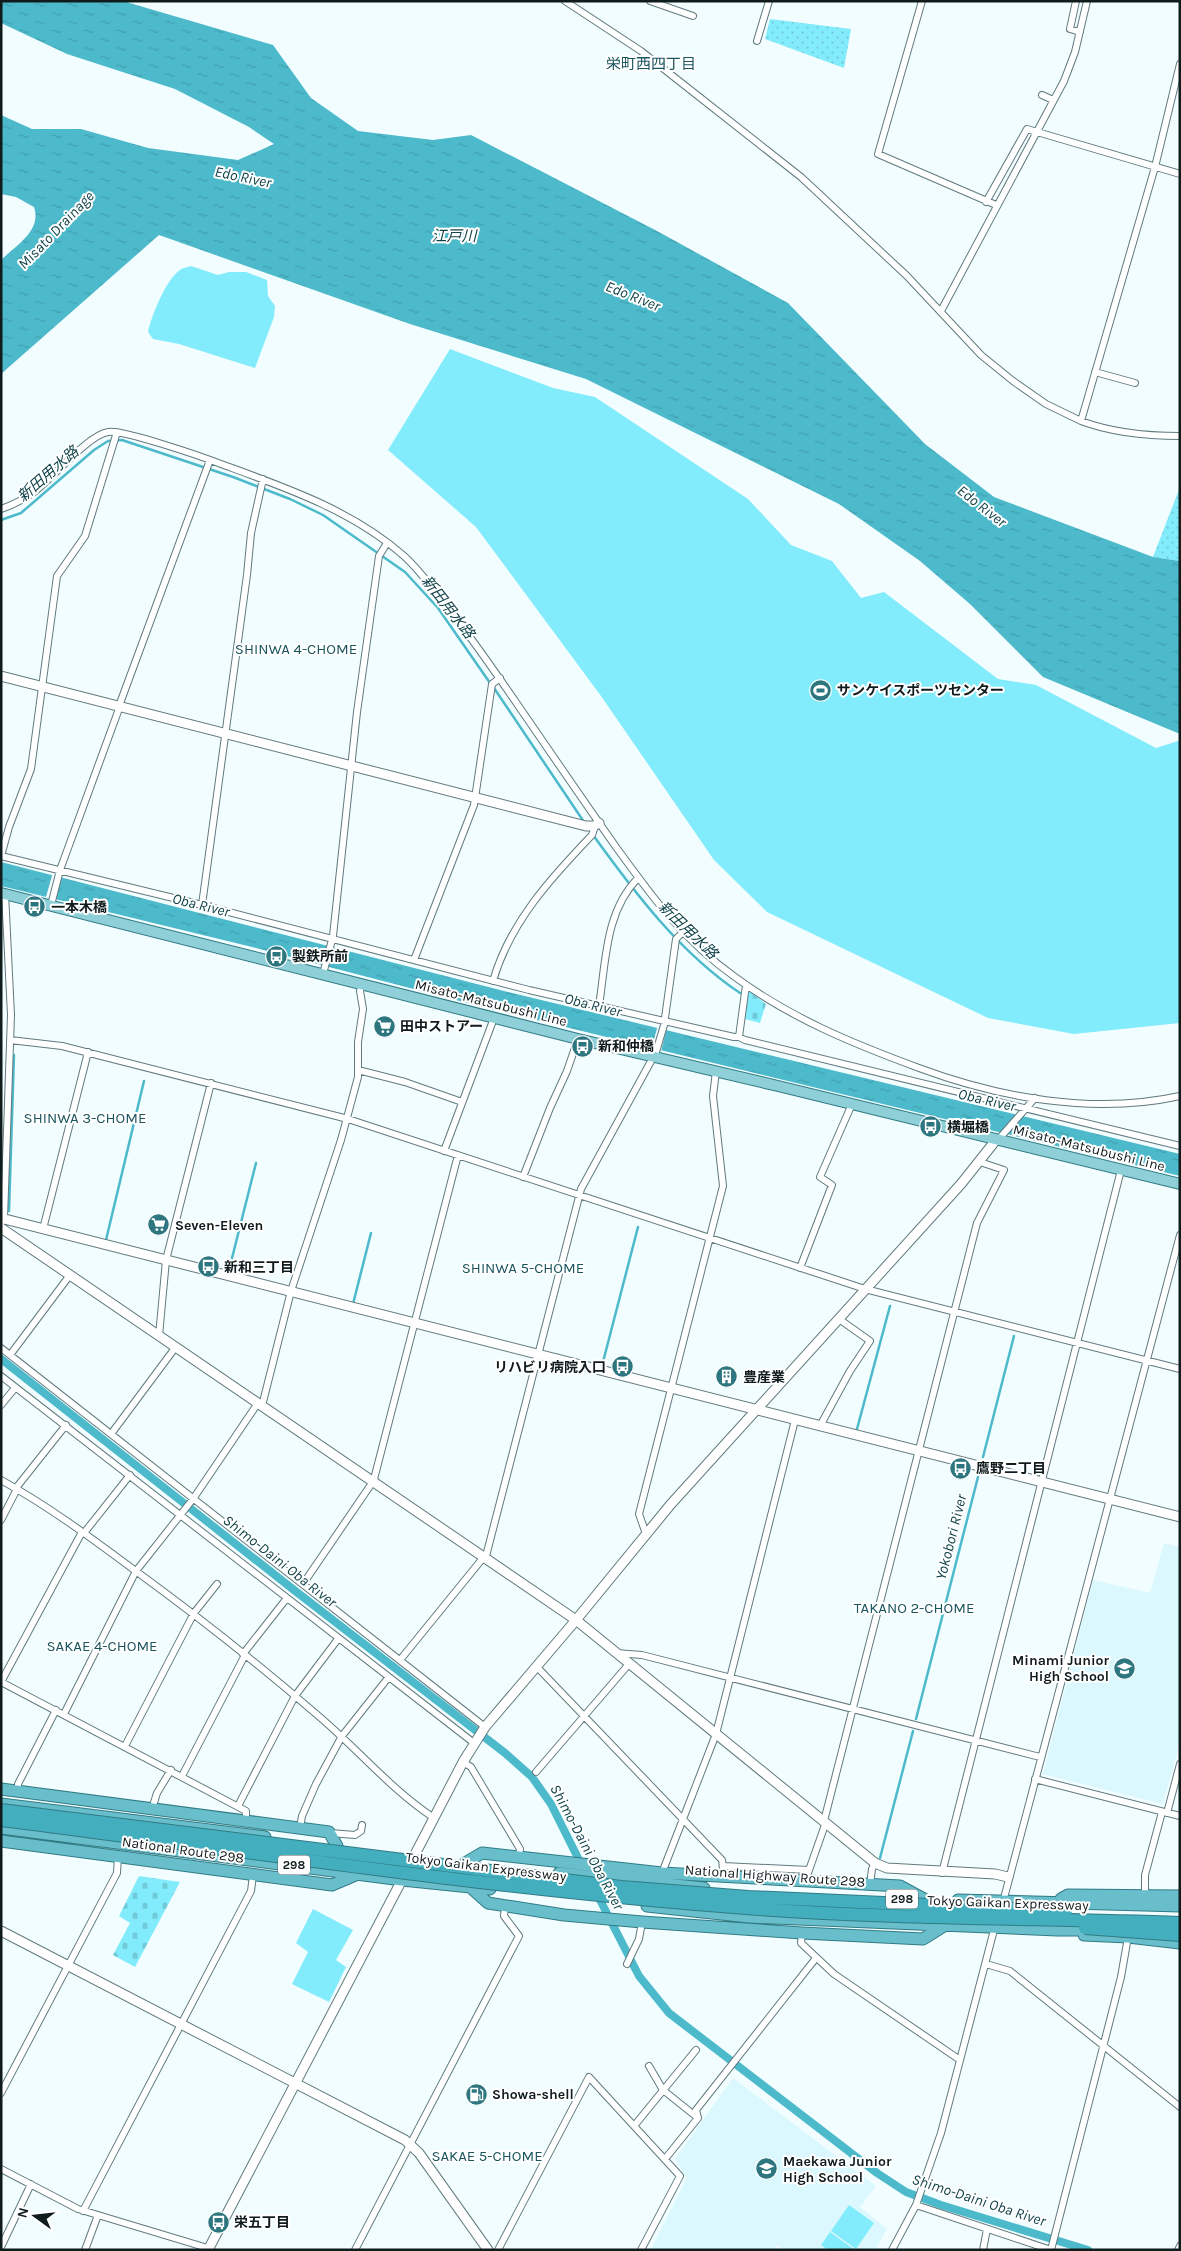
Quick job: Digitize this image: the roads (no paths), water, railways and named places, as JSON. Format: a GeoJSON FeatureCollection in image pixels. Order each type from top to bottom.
{"type":"FeatureCollection","features":[{"type":"Feature","properties":{"kind":"highway"},"geometry":{"type":"LineString","coordinates":[[1,1789],[329,1832],[337,1846]]}},
{"type":"Feature","properties":{"kind":"highway","name":"National Route 298"},"geometry":{"type":"LineString","coordinates":[[1,1804],[414,1857],[579,1875]]}},
{"type":"Feature","properties":{"kind":"highway","name":"Tokyo Gaikan Expressway"},"geometry":{"type":"LineString","coordinates":[[1,1810],[621,1887],[748,1897],[1180,1916]]}},
{"type":"Feature","properties":{"kind":"highway","name":"Tokyo Gaikan Expressway"},"geometry":{"type":"LineString","coordinates":[[1,1820],[622,1898],[950,1921],[1180,1923]]}},
{"type":"Feature","properties":{"kind":"highway","name":"National Route 298"},"geometry":{"type":"LineString","coordinates":[[1,1828],[402,1880],[749,1917],[950,1921]]}},
{"type":"Feature","properties":{"kind":"highway","name":"National Route 298"},"geometry":{"type":"LineString","coordinates":[[1,1841],[332,1885],[360,1874]]}},
{"type":"Feature","properties":{"kind":"highway"},"geometry":{"type":"LineString","coordinates":[[465,1863],[482,1852],[565,1864],[662,1873],[724,1871],[806,1882],[900,1886],[924,1899]]}},
{"type":"Feature","properties":{"kind":"highway","name":"National Highway Route 298"},"geometry":{"type":"LineString","coordinates":[[579,1875],[755,1892],[1003,1902],[1180,1906]]}},
{"type":"Feature","properties":{"kind":"highway"},"geometry":{"type":"LineString","coordinates":[[470,1887],[488,1904],[597,1918],[802,1933],[924,1939],[950,1921],[1180,1935]]}},
{"type":"Feature","properties":{"kind":"highway"},"geometry":{"type":"LineString","coordinates":[[1056,1903],[1068,1895],[1180,1896]]}},
{"type":"Feature","properties":{"kind":"highway","name":"298"},"geometry":{"type":"LineString","coordinates":[[950,1921],[994,1927],[1057,1930],[1180,1928]]}},
{"type":"Feature","properties":{"kind":"highway","name":"298"},"geometry":{"type":"LineString","coordinates":[[1057,1930],[1075,1934],[1128,1937],[1180,1943]]}},
{"type":"Feature","properties":{"kind":"main road","name":"Misato-Matsubushi Line"},"geometry":{"type":"LineString","coordinates":[[3,893],[52,902],[324,971],[362,984],[578,1039],[655,1054],[716,1071],[1000,1138],[1180,1184]]}},
{"type":"Feature","properties":{"kind":"street"},"geometry":{"type":"LineString","coordinates":[[565,1],[641,51],[801,177],[846,217],[941,311],[974,348],[1000,371],[1046,404],[1096,426],[1140,435],[1180,436]]}},
{"type":"Feature","properties":{"kind":"street"},"geometry":{"type":"LineString","coordinates":[[650,1],[693,16]]}},
{"type":"Feature","properties":{"kind":"street"},"geometry":{"type":"LineString","coordinates":[[757,41],[769,1]]}},
{"type":"Feature","properties":{"kind":"street"},"geometry":{"type":"LineString","coordinates":[[922,1],[878,154],[996,205]]}},
{"type":"Feature","properties":{"kind":"street"},"geometry":{"type":"LineString","coordinates":[[1076,1],[1070,29],[1080,32]]}},
{"type":"Feature","properties":{"kind":"street"},"geometry":{"type":"LineString","coordinates":[[941,311],[996,205],[1054,100],[1070,66],[1087,1]]}},
{"type":"Feature","properties":{"kind":"street"},"geometry":{"type":"LineString","coordinates":[[1081,421],[1155,167],[1180,64]]}},
{"type":"Feature","properties":{"kind":"street"},"geometry":{"type":"LineString","coordinates":[[1042,95],[1054,100]]}},
{"type":"Feature","properties":{"kind":"street"},"geometry":{"type":"LineString","coordinates":[[986,202],[1027,129],[1180,174]]}},
{"type":"Feature","properties":{"kind":"street"},"geometry":{"type":"LineString","coordinates":[[1095,372],[1135,383]]}},
{"type":"Feature","properties":{"kind":"street"},"geometry":{"type":"LineString","coordinates":[[1,509],[33,493],[93,439],[105,432],[117,432],[210,460],[320,502],[387,543],[424,576],[500,678],[597,824],[655,902],[683,932],[746,985],[799,1018],[865,1048],[966,1083],[1036,1098],[1106,1104],[1145,1102],[1180,1096]]}},
{"type":"Feature","properties":{"kind":"street"},"geometry":{"type":"LineString","coordinates":[[117,432],[85,536],[57,576],[29,777],[8,827],[1,856],[59,873],[202,905],[332,940],[664,1023],[734,1038],[739,1037],[1024,1112],[1180,1146]]}},
{"type":"Feature","properties":{"kind":"street"},"geometry":{"type":"LineString","coordinates":[[52,902],[59,873],[210,460]]}},
{"type":"Feature","properties":{"kind":"street"},"geometry":{"type":"LineString","coordinates":[[202,905],[247,575],[251,533],[263,479]]}},
{"type":"Feature","properties":{"kind":"street"},"geometry":{"type":"LineString","coordinates":[[324,971],[332,940],[351,766],[379,556],[387,543]]}},
{"type":"Feature","properties":{"kind":"street"},"geometry":{"type":"LineString","coordinates":[[1,676],[586,826],[597,824]]}},
{"type":"Feature","properties":{"kind":"street"},"geometry":{"type":"LineString","coordinates":[[414,960],[476,798],[492,684],[500,678]]}},
{"type":"Feature","properties":{"kind":"street"},"geometry":{"type":"LineString","coordinates":[[493,981],[510,936],[546,884],[592,835],[597,824]]}},
{"type":"Feature","properties":{"kind":"street"},"geometry":{"type":"LineString","coordinates":[[599,1006],[610,924],[627,888],[638,878]]}},
{"type":"Feature","properties":{"kind":"street"},"geometry":{"type":"LineString","coordinates":[[3,893],[10,991],[10,1040],[2,1220],[291,1291],[1180,1517]]}},
{"type":"Feature","properties":{"kind":"street"},"geometry":{"type":"LineString","coordinates":[[400,1660],[484,1559],[540,1354],[580,1195],[655,1054],[664,1023],[676,939],[683,932]]}},
{"type":"Feature","properties":{"kind":"street"},"geometry":{"type":"LineString","coordinates":[[64,1714],[136,1571],[193,1499],[260,1405],[291,1291],[348,1119],[358,1070],[358,1042],[363,1009],[360,992],[362,984]]}},
{"type":"Feature","properties":{"kind":"street"},"geometry":{"type":"LineString","coordinates":[[739,1037],[746,985]]}},
{"type":"Feature","properties":{"kind":"street"},"geometry":{"type":"LineString","coordinates":[[1,991],[10,991]]}},
{"type":"Feature","properties":{"kind":"street"},"geometry":{"type":"LineString","coordinates":[[444,1151],[494,1018]]}},
{"type":"Feature","properties":{"kind":"street"},"geometry":{"type":"LineString","coordinates":[[523,1178],[550,1108],[567,1071],[578,1039]]}},
{"type":"Feature","properties":{"kind":"street"},"geometry":{"type":"LineString","coordinates":[[10,1040],[62,1046],[88,1052],[348,1119],[865,1289],[1180,1369]]}},
{"type":"Feature","properties":{"kind":"street"},"geometry":{"type":"LineString","coordinates":[[43,1229],[88,1052]]}},
{"type":"Feature","properties":{"kind":"street"},"geometry":{"type":"LineString","coordinates":[[358,1070],[405,1082],[462,1102]]}},
{"type":"Feature","properties":{"kind":"street"},"geometry":{"type":"LineString","coordinates":[[646,1534],[639,1514],[723,1186],[713,1096],[716,1071]]}},
{"type":"Feature","properties":{"kind":"street"},"geometry":{"type":"LineString","coordinates":[[158,1336],[166,1260],[211,1084]]}},
{"type":"Feature","properties":{"kind":"street"},"geometry":{"type":"LineString","coordinates":[[1,2168],[83,2211],[210,2249],[463,1762],[485,1727],[646,1534],[1036,1098]]}},
{"type":"Feature","properties":{"kind":"street"},"geometry":{"type":"LineString","coordinates":[[800,1268],[832,1185],[820,1177],[852,1104]]}},
{"type":"Feature","properties":{"kind":"street"},"geometry":{"type":"LineString","coordinates":[[303,1584],[372,1483],[458,1155]]}},
{"type":"Feature","properties":{"kind":"street"},"geometry":{"type":"LineString","coordinates":[[806,1882],[825,1821],[977,1223],[1004,1170],[980,1162]]}},
{"type":"Feature","properties":{"kind":"street"},"geometry":{"type":"LineString","coordinates":[[942,1873],[1121,1170]]}},
{"type":"Feature","properties":{"kind":"street"},"geometry":{"type":"LineString","coordinates":[[1,1228],[372,1483],[576,1620],[875,1863],[887,1868],[942,1873],[995,1874],[1008,1877]]}},
{"type":"Feature","properties":{"kind":"street"},"geometry":{"type":"LineString","coordinates":[[892,2250],[916,2206],[941,2133],[994,1927],[1003,1902],[1008,1877],[1180,1235]]}},
{"type":"Feature","properties":{"kind":"street"},"geometry":{"type":"LineString","coordinates":[[10,1356],[70,1275]]}},
{"type":"Feature","properties":{"kind":"street"},"geometry":{"type":"LineString","coordinates":[[820,1426],[850,1371],[870,1341],[839,1319]]}},
{"type":"Feature","properties":{"kind":"street"},"geometry":{"type":"LineString","coordinates":[[1,1348],[485,1727]]}},
{"type":"Feature","properties":{"kind":"street"},"geometry":{"type":"LineString","coordinates":[[111,1434],[176,1348]]}},
{"type":"Feature","properties":{"kind":"street"},"geometry":{"type":"LineString","coordinates":[[1,1376],[14,1388],[66,1425],[388,1678],[474,1743]]}},
{"type":"Feature","properties":{"kind":"street"},"geometry":{"type":"LineString","coordinates":[[1,1405],[14,1388]]}},
{"type":"Feature","properties":{"kind":"street"},"geometry":{"type":"LineString","coordinates":[[662,1873],[716,1734],[795,1420]]}},
{"type":"Feature","properties":{"kind":"street"},"geometry":{"type":"LineString","coordinates":[[1,1520],[17,1489],[66,1425]]}},
{"type":"Feature","properties":{"kind":"street"},"geometry":{"type":"LineString","coordinates":[[130,1475],[83,1532],[1,1682],[246,1810],[246,1821]]}},
{"type":"Feature","properties":{"kind":"street"},"geometry":{"type":"LineString","coordinates":[[1,1480],[62,1516],[194,1614],[342,1736],[393,1788],[434,1818]]}},
{"type":"Feature","properties":{"kind":"street"},"geometry":{"type":"LineString","coordinates":[[125,1746],[194,1614],[217,1584]]}},
{"type":"Feature","properties":{"kind":"street"},"geometry":{"type":"LineString","coordinates":[[182,1776],[244,1654],[288,1598]]}},
{"type":"Feature","properties":{"kind":"street"},"geometry":{"type":"LineString","coordinates":[[238,1806],[295,1696],[338,1638]]}},
{"type":"Feature","properties":{"kind":"street"},"geometry":{"type":"LineString","coordinates":[[616,1653],[642,1655],[1040,1757]]}},
{"type":"Feature","properties":{"kind":"street"},"geometry":{"type":"LineString","coordinates":[[536,1772],[629,1664]]}},
{"type":"Feature","properties":{"kind":"street"},"geometry":{"type":"LineString","coordinates":[[537,1667],[722,1860],[724,1871],[809,1870]]}},
{"type":"Feature","properties":{"kind":"street"},"geometry":{"type":"LineString","coordinates":[[300,1828],[302,1816],[316,1784],[342,1736],[388,1678]]}},
{"type":"Feature","properties":{"kind":"street"},"geometry":{"type":"LineString","coordinates":[[18,1791],[18,1784],[56,1710]]}},
{"type":"Feature","properties":{"kind":"street"},"geometry":{"type":"LineString","coordinates":[[463,1762],[471,1767],[520,1849],[519,1857]]}},
{"type":"Feature","properties":{"kind":"street"},"geometry":{"type":"LineString","coordinates":[[1145,1895],[1145,1875],[1180,1764]]}},
{"type":"Feature","properties":{"kind":"street"},"geometry":{"type":"LineString","coordinates":[[152,1808],[157,1793],[171,1770]]}},
{"type":"Feature","properties":{"kind":"street"},"geometry":{"type":"LineString","coordinates":[[1035,1779],[1180,1816]]}},
{"type":"Feature","properties":{"kind":"street"},"geometry":{"type":"LineString","coordinates":[[329,1832],[355,1835],[361,1832],[362,1824]]}},
{"type":"Feature","properties":{"kind":"street"},"geometry":{"type":"LineString","coordinates":[[1,2093],[117,1873],[118,1856]]}},
{"type":"Feature","properties":{"kind":"street"},"geometry":{"type":"LineString","coordinates":[[870,1885],[872,1869],[875,1863]]}},
{"type":"Feature","properties":{"kind":"street"},"geometry":{"type":"LineString","coordinates":[[83,2211],[251,1891],[253,1874]]}},
{"type":"Feature","properties":{"kind":"street"},"geometry":{"type":"LineString","coordinates":[[355,2250],[518,1936],[504,1916],[505,1906]]}},
{"type":"Feature","properties":{"kind":"street"},"geometry":{"type":"LineString","coordinates":[[627,1964],[639,1939],[642,1922]]}},
{"type":"Feature","properties":{"kind":"street"},"geometry":{"type":"LineString","coordinates":[[1,1931],[410,2144],[488,2250]]}},
{"type":"Feature","properties":{"kind":"street"},"geometry":{"type":"LineString","coordinates":[[802,1933],[801,1943],[834,1974],[960,2060]]}},
{"type":"Feature","properties":{"kind":"street"},"geometry":{"type":"LineString","coordinates":[[916,2206],[1051,2249],[1121,1977],[1128,1937]]}},
{"type":"Feature","properties":{"kind":"street"},"geometry":{"type":"LineString","coordinates":[[698,2118],[696,2110],[727,2074],[816,1958]]}},
{"type":"Feature","properties":{"kind":"street"},"geometry":{"type":"LineString","coordinates":[[986,1964],[1010,1971],[1180,2107]]}},
{"type":"Feature","properties":{"kind":"street"},"geometry":{"type":"LineString","coordinates":[[634,2126],[696,2050]]}},
{"type":"Feature","properties":{"kind":"street"},"geometry":{"type":"LineString","coordinates":[[649,2066],[663,2090],[698,2118]]}},
{"type":"Feature","properties":{"kind":"street"},"geometry":{"type":"LineString","coordinates":[[498,2250],[589,2077],[680,2176],[641,2250]]}},
{"type":"Feature","properties":{"kind":"street"},"geometry":{"type":"LineString","coordinates":[[665,2159],[698,2118]]}},
{"type":"Feature","properties":{"kind":"street"},"geometry":{"type":"LineString","coordinates":[[1,2246],[31,2184]]}},
{"type":"Feature","properties":{"kind":"street"},"geometry":{"type":"LineString","coordinates":[[85,2250],[98,2215]]}},
{"type":"Feature","properties":{"kind":"street"},"geometry":{"type":"LineString","coordinates":[[984,2250],[988,2229]]}},
{"type":"Feature","properties":{"kind":"street"},"geometry":{"type":"LineString","coordinates":[[1178,2250],[1180,2246]]}},
{"type":"Feature","properties":{"kind":"water","name":"江戸川"},"geometry":{"type":"Polygon","coordinates":[[[1,1],[123,1],[273,45],[311,98],[358,131],[433,140],[471,135],[657,231],[788,303],[925,444],[994,497],[1153,557],[1180,561],[1180,734],[1043,677],[970,604],[920,561],[839,504],[586,379],[410,324],[159,235],[1,374],[1,260],[21,243],[31,230],[36,215],[34,207],[16,197],[1,194],[1,115],[32,129],[81,129],[148,148],[238,160],[274,144],[249,127],[175,89],[67,54],[1,23],[1,1]]]}},
{"type":"Feature","properties":{"kind":"water"},"geometry":{"type":"Polygon","coordinates":[[[1,862],[504,991],[1180,1154],[1180,1176],[483,1007],[248,946],[1,886],[1,862]]]}},
{"type":"Feature","properties":{"kind":"waterway","name":"新田用水路"},"geometry":{"type":"LineString","coordinates":[[1,520],[21,513],[94,450],[108,441],[122,440],[233,477],[290,499],[323,515],[405,572],[438,608],[490,683]]}},
{"type":"Feature","properties":{"kind":"waterway","name":"新田用水路"},"geometry":{"type":"LineString","coordinates":[[494,688],[584,822]]}},
{"type":"Feature","properties":{"kind":"waterway","name":"新田用水路"},"geometry":{"type":"LineString","coordinates":[[593,835],[625,879],[678,941],[718,977],[740,993]]}},
{"type":"Feature","properties":{"kind":"waterway"},"geometry":{"type":"LineString","coordinates":[[9,1211],[14,1055]]}},
{"type":"Feature","properties":{"kind":"waterway"},"geometry":{"type":"LineString","coordinates":[[106,1240],[144,1081]]}},
{"type":"Feature","properties":{"kind":"waterway"},"geometry":{"type":"LineString","coordinates":[[229,1270],[256,1163]]}},
{"type":"Feature","properties":{"kind":"waterway"},"geometry":{"type":"LineString","coordinates":[[603,1362],[638,1227]]}},
{"type":"Feature","properties":{"kind":"waterway"},"geometry":{"type":"LineString","coordinates":[[353,1304],[371,1233]]}},
{"type":"Feature","properties":{"kind":"waterway"},"geometry":{"type":"LineString","coordinates":[[857,1429],[890,1306]]}},
{"type":"Feature","properties":{"kind":"waterway","name":"Yokobori River"},"geometry":{"type":"LineString","coordinates":[[983,1457],[1014,1336]]}},
{"type":"Feature","properties":{"kind":"waterway","name":"Shimo-Daini Oba River"},"geometry":{"type":"LineString","coordinates":[[1,1359],[294,1590],[505,1753],[532,1777],[551,1804],[582,1866]]}},
{"type":"Feature","properties":{"kind":"waterway","name":"Yokobori River"},"geometry":{"type":"LineString","coordinates":[[916,1719],[978,1477]]}},
{"type":"Feature","properties":{"kind":"waterway","name":"Yokobori River"},"geometry":{"type":"LineString","coordinates":[[880,1858],[913,1731]]}},
{"type":"Feature","properties":{"kind":"waterway","name":"Shimo-Daini Oba River"},"geometry":{"type":"LineString","coordinates":[[597,1894],[639,1976],[669,2013],[877,2173],[906,2192],[941,2205],[1088,2250]]}},
{"type":"Feature","properties":{"kind":"place","name":"サンケイスポーツセンター"},"geometry":{"type":"Point","coordinates":[821,690]}},
{"type":"Feature","properties":{"kind":"place","name":"一本木橋"},"geometry":{"type":"Point","coordinates":[35,907]}},
{"type":"Feature","properties":{"kind":"place","name":"製鉄所前"},"geometry":{"type":"Point","coordinates":[276,956]}},
{"type":"Feature","properties":{"kind":"place","name":"田中ストアー"},"geometry":{"type":"Point","coordinates":[384,1026]}},
{"type":"Feature","properties":{"kind":"place","name":"新和仲橋"},"geometry":{"type":"Point","coordinates":[582,1046]}},
{"type":"Feature","properties":{"kind":"place","name":"横堀橋"},"geometry":{"type":"Point","coordinates":[931,1127]}},
{"type":"Feature","properties":{"kind":"place","name":"Seven-Eleven"},"geometry":{"type":"Point","coordinates":[159,1225]}},
{"type":"Feature","properties":{"kind":"place","name":"新和三丁目"},"geometry":{"type":"Point","coordinates":[208,1267]}},
{"type":"Feature","properties":{"kind":"place","name":"リハビリ病院入口"},"geometry":{"type":"Point","coordinates":[622,1367]}},
{"type":"Feature","properties":{"kind":"place","name":"豊産業"},"geometry":{"type":"Point","coordinates":[727,1377]}},
{"type":"Feature","properties":{"kind":"place","name":"鷹野二丁目"},"geometry":{"type":"Point","coordinates":[960,1468]}},
{"type":"Feature","properties":{"kind":"place","name":"Minami Junior High School"},"geometry":{"type":"Point","coordinates":[1125,1668]}},
{"type":"Feature","properties":{"kind":"place","name":"Showa-shell"},"geometry":{"type":"Point","coordinates":[476,2094]}},
{"type":"Feature","properties":{"kind":"place","name":"Maekawa Junior High School"},"geometry":{"type":"Point","coordinates":[767,2169]}},
{"type":"Feature","properties":{"kind":"place","name":"栄五丁目"},"geometry":{"type":"Point","coordinates":[218,2222]}},
{"type":"Feature","properties":{"kind":"district","name":"栄町西四丁目"},"geometry":{"type":"Point","coordinates":[651,64]}},
{"type":"Feature","properties":{"kind":"district","name":"SHINWA 4-CHOME"},"geometry":{"type":"Point","coordinates":[296,649]}},
{"type":"Feature","properties":{"kind":"district","name":"SHINWA 3-CHOME"},"geometry":{"type":"Point","coordinates":[85,1118]}},
{"type":"Feature","properties":{"kind":"district","name":"SHINWA 5-CHOME"},"geometry":{"type":"Point","coordinates":[523,1268]}},
{"type":"Feature","properties":{"kind":"district","name":"TAKANO 2-CHOME"},"geometry":{"type":"Point","coordinates":[914,1608]}},
{"type":"Feature","properties":{"kind":"district","name":"SAKAE 4-CHOME"},"geometry":{"type":"Point","coordinates":[102,1646]}},
{"type":"Feature","properties":{"kind":"district","name":"SAKAE 5-CHOME"},"geometry":{"type":"Point","coordinates":[487,2156]}},
{"type":"Feature","properties":{"kind":"water label","name":"Edo River"},"geometry":{"type":"Point","coordinates":[243,177]}},
{"type":"Feature","properties":{"kind":"water label","name":"Misato Drainage"},"geometry":{"type":"Point","coordinates":[56,230]}},
{"type":"Feature","properties":{"kind":"water label","name":"Edo River"},"geometry":{"type":"Point","coordinates":[633,296]}},
{"type":"Feature","properties":{"kind":"water label","name":"Edo River"},"geometry":{"type":"Point","coordinates":[982,506]}},
{"type":"Feature","properties":{"kind":"water label","name":"Oba River"},"geometry":{"type":"Point","coordinates":[201,905]}},
{"type":"Feature","properties":{"kind":"water label","name":"Oba River"},"geometry":{"type":"Point","coordinates":[593,1005]}},
{"type":"Feature","properties":{"kind":"water label","name":"Oba River"},"geometry":{"type":"Point","coordinates":[987,1100]}}]}
